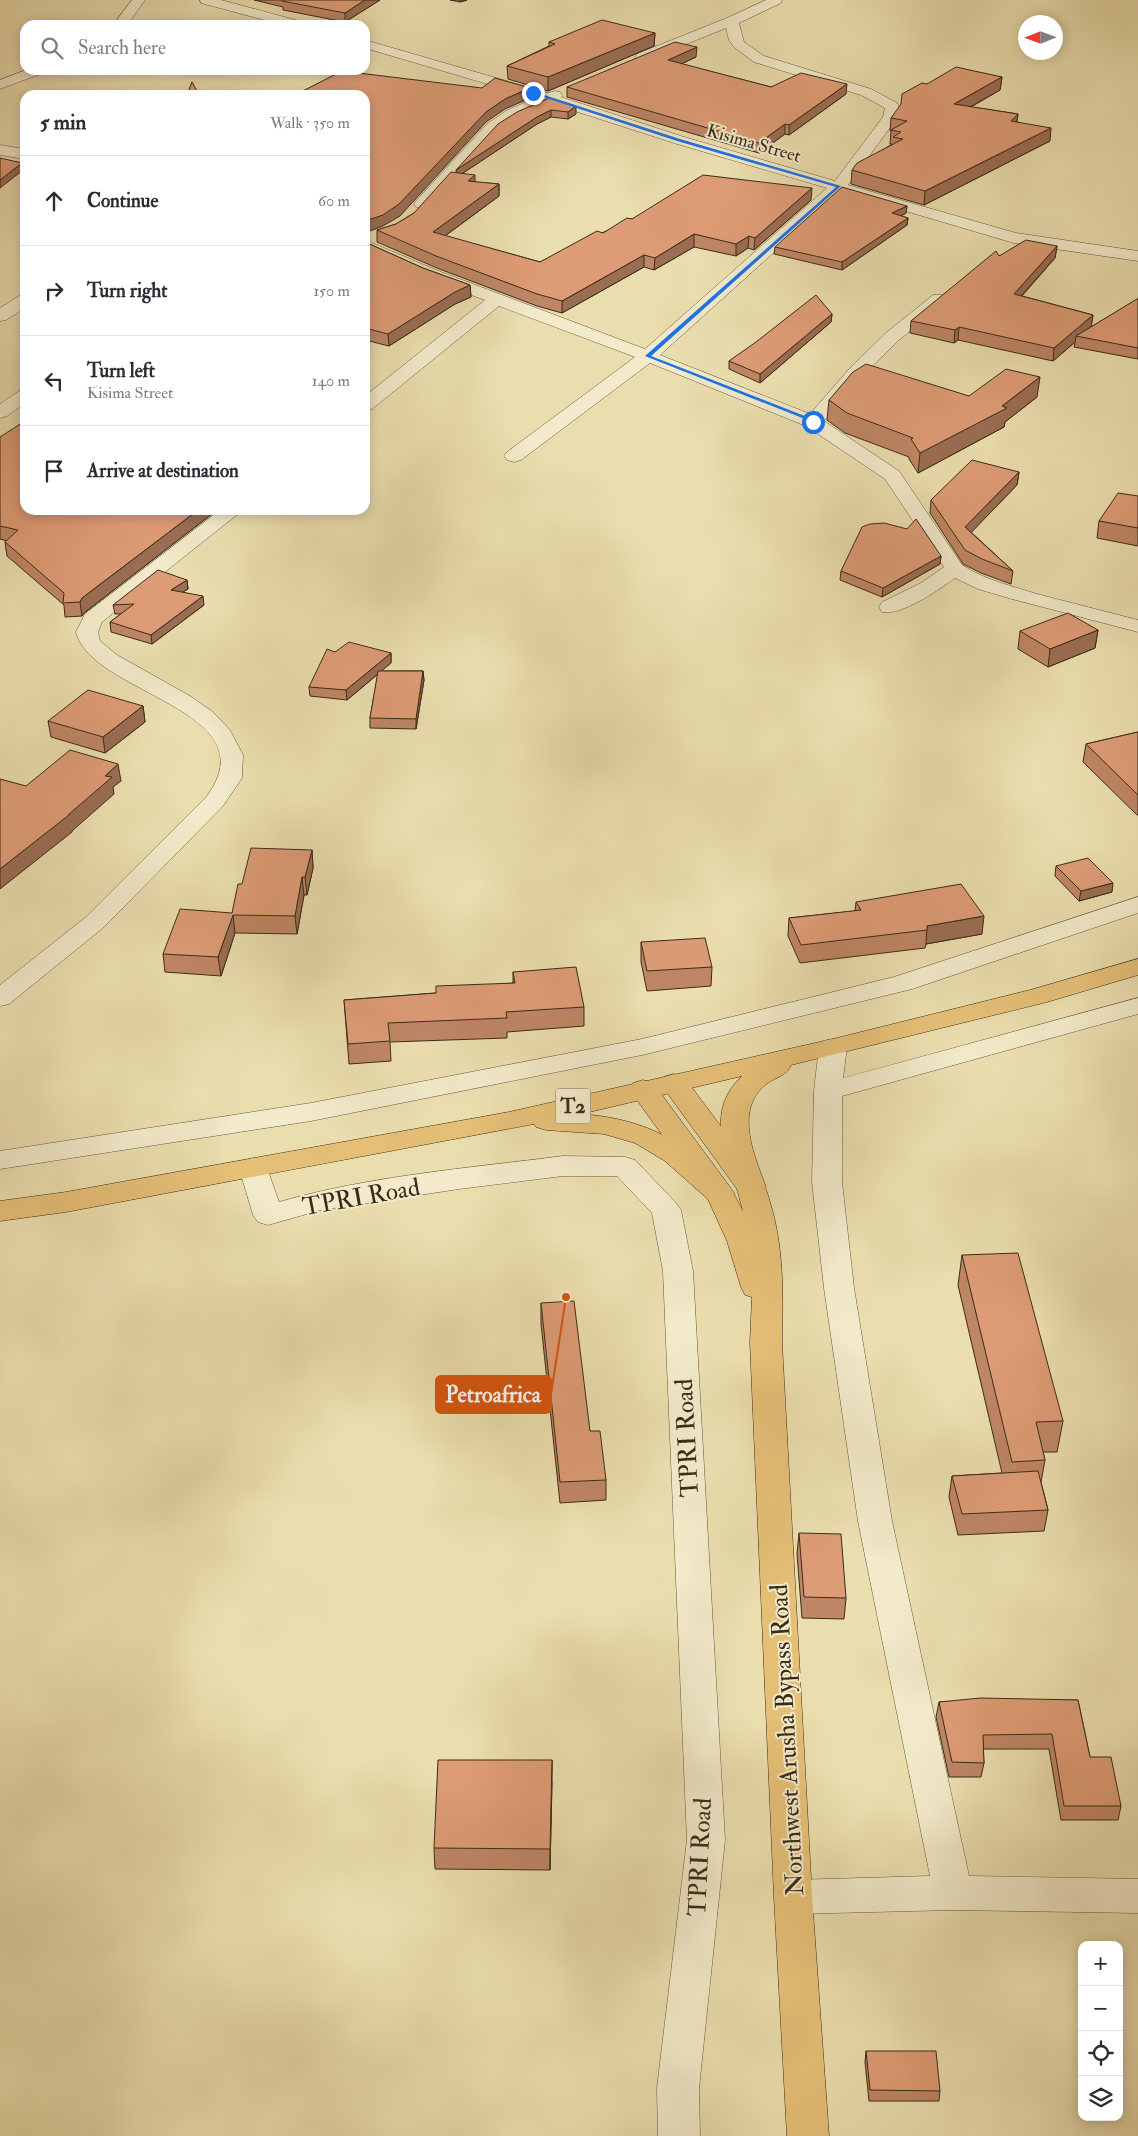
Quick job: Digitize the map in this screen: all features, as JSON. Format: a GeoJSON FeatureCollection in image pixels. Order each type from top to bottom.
{"type":"FeatureCollection","features":[{"type":"Feature","properties":{"kind":"main road","name":"T2"},"geometry":{"type":"LineString","coordinates":[[0,1211],[66,1202],[509,1121],[1038,996],[1138,967]]}},
{"type":"Feature","properties":{"kind":"main road"},"geometry":{"type":"LineString","coordinates":[[766,1343],[767,1270],[762,1228],[751,1188],[736,1146],[733,1125],[736,1106],[746,1087],[769,1070],[824,1048]]}},
{"type":"Feature","properties":{"kind":"main road"},"geometry":{"type":"LineString","coordinates":[[674,1083],[751,1188]]}},
{"type":"Feature","properties":{"kind":"main road"},"geometry":{"type":"LineString","coordinates":[[643,1089],[720,1194],[742,1241],[758,1294],[766,1343]]}},
{"type":"Feature","properties":{"kind":"main road"},"geometry":{"type":"LineString","coordinates":[[509,1121],[571,1122],[607,1126],[632,1132],[658,1143],[683,1160],[720,1194]]}},
{"type":"Feature","properties":{"kind":"main road","name":"Northwest Arusha Bypass Road"},"geometry":{"type":"LineString","coordinates":[[766,1343],[808,2136]]}},
{"type":"Feature","properties":{"kind":"street"},"geometry":{"type":"LineString","coordinates":[[124,20],[139,0]]}},
{"type":"Feature","properties":{"kind":"street"},"geometry":{"type":"LineString","coordinates":[[206,0],[280,20]]}},
{"type":"Feature","properties":{"kind":"street"},"geometry":{"type":"LineString","coordinates":[[625,64],[732,21],[776,0]]}},
{"type":"Feature","properties":{"kind":"street"},"geometry":{"type":"LineString","coordinates":[[514,456],[648,356],[839,186],[894,112],[892,106],[866,92],[759,59],[746,52],[737,44],[732,33],[732,21]]}},
{"type":"Feature","properties":{"kind":"street","name":"Kisima Street"},"geometry":{"type":"LineString","coordinates":[[370,45],[550,98],[679,140],[1014,238],[1138,256]]}},
{"type":"Feature","properties":{"kind":"street"},"geometry":{"type":"LineString","coordinates":[[0,86],[26,75]]}},
{"type":"Feature","properties":{"kind":"street"},"geometry":{"type":"LineString","coordinates":[[412,216],[492,127],[511,114],[566,90]]}},
{"type":"Feature","properties":{"kind":"street"},"geometry":{"type":"LineString","coordinates":[[0,150],[20,153]]}},
{"type":"Feature","properties":{"kind":"street"},"geometry":{"type":"LineString","coordinates":[[999,250],[1014,238]]}},
{"type":"Feature","properties":{"kind":"street"},"geometry":{"type":"LineString","coordinates":[[370,241],[430,274],[648,356],[813,422],[892,476],[955,569],[964,576],[986,585],[1138,626]]}},
{"type":"Feature","properties":{"kind":"street"},"geometry":{"type":"LineString","coordinates":[[813,422],[868,360],[893,336],[954,287]]}},
{"type":"Feature","properties":{"kind":"street"},"geometry":{"type":"LineString","coordinates":[[370,401],[496,300]]}},
{"type":"Feature","properties":{"kind":"street"},"geometry":{"type":"LineString","coordinates":[[0,316],[20,303]]}},
{"type":"Feature","properties":{"kind":"street"},"geometry":{"type":"LineString","coordinates":[[0,412],[20,398]]}},
{"type":"Feature","properties":{"kind":"street"},"geometry":{"type":"LineString","coordinates":[[0,998],[15,988],[95,922],[215,801],[230,779],[232,754],[225,738],[197,710],[152,683],[116,666],[91,645],[87,632],[93,619],[228,515]]}},
{"type":"Feature","properties":{"kind":"street"},"geometry":{"type":"LineString","coordinates":[[890,607],[928,587],[955,569]]}},
{"type":"Feature","properties":{"kind":"street"},"geometry":{"type":"LineString","coordinates":[[0,1160],[311,1112],[642,1048],[903,983],[1138,905]]}},
{"type":"Feature","properties":{"kind":"street"},"geometry":{"type":"LineString","coordinates":[[828,1091],[1138,1006]]}},
{"type":"Feature","properties":{"kind":"street"},"geometry":{"type":"LineString","coordinates":[[824,1048],[828,1091],[827,1182],[840,1288],[875,1521],[953,1893]]}},
{"type":"Feature","properties":{"kind":"street","name":"TPRI Road"},"geometry":{"type":"LineString","coordinates":[[253,1168],[268,1215],[320,1200],[458,1179],[563,1166],[625,1167],[666,1210],[678,1271],[706,1840],[678,2088],[679,2136]]}},
{"type":"Feature","properties":{"kind":"street"},"geometry":{"type":"LineString","coordinates":[[794,1897],[953,1893],[1138,1896]]}},
{"type":"Feature","properties":{"kind":"building"},"geometry":{"type":"Polygon","coordinates":[[[283,0],[365,0],[345,13],[283,0]]]}},
{"type":"Feature","properties":{"kind":"building"},"geometry":{"type":"Polygon","coordinates":[[[602,20],[655,33],[548,77],[507,66],[555,44],[549,42],[602,20]]]}},
{"type":"Feature","properties":{"kind":"building"},"geometry":{"type":"Polygon","coordinates":[[[675,42],[697,47],[668,60],[771,87],[801,73],[847,84],[789,125],[785,124],[759,143],[567,87],[675,42]]]}},
{"type":"Feature","properties":{"kind":"building"},"geometry":{"type":"Polygon","coordinates":[[[956,67],[1002,77],[954,104],[1018,114],[1011,121],[1051,128],[925,191],[852,170],[857,163],[903,139],[893,137],[901,132],[891,130],[907,121],[891,118],[901,104],[902,94],[922,83],[927,84],[956,67]]]}},
{"type":"Feature","properties":{"kind":"building"},"geometry":{"type":"Polygon","coordinates":[[[370,74],[482,88],[495,78],[530,88],[505,99],[486,112],[399,204],[383,215],[370,219],[370,90],[305,90],[334,75],[370,74]]]}},
{"type":"Feature","properties":{"kind":"building"},"geometry":{"type":"Polygon","coordinates":[[[192,82],[196,90],[189,90],[192,82]]]}},
{"type":"Feature","properties":{"kind":"building"},"geometry":{"type":"Polygon","coordinates":[[[549,98],[576,106],[568,112],[551,110],[537,117],[456,170],[498,124],[517,112],[549,98]]]}},
{"type":"Feature","properties":{"kind":"building"},"geometry":{"type":"Polygon","coordinates":[[[0,158],[20,163],[20,165],[0,180],[0,158]]]}},
{"type":"Feature","properties":{"kind":"building"},"geometry":{"type":"Polygon","coordinates":[[[451,172],[475,175],[468,181],[499,184],[433,232],[540,262],[597,231],[603,233],[627,218],[632,219],[703,175],[812,188],[755,238],[749,236],[736,244],[694,234],[655,258],[644,255],[562,301],[537,294],[436,256],[377,230],[396,224],[414,213],[451,172]]]}},
{"type":"Feature","properties":{"kind":"building"},"geometry":{"type":"Polygon","coordinates":[[[842,187],[907,206],[892,213],[908,218],[842,262],[775,247],[842,187]]]}},
{"type":"Feature","properties":{"kind":"building"},"geometry":{"type":"Polygon","coordinates":[[[1026,240],[1057,246],[1014,294],[1093,315],[1054,348],[959,327],[955,330],[911,321],[996,251],[999,256],[1026,240]]]}},
{"type":"Feature","properties":{"kind":"building"},"geometry":{"type":"Polygon","coordinates":[[[370,244],[423,268],[470,285],[455,292],[388,334],[370,329],[370,244]]]}},
{"type":"Feature","properties":{"kind":"building"},"geometry":{"type":"Polygon","coordinates":[[[816,295],[832,314],[760,374],[729,361],[756,342],[816,295]]]}},
{"type":"Feature","properties":{"kind":"building"},"geometry":{"type":"Polygon","coordinates":[[[1137,299],[1138,348],[1076,336],[1137,299]]]}},
{"type":"Feature","properties":{"kind":"building"},"geometry":{"type":"Polygon","coordinates":[[[866,364],[969,396],[1006,369],[1040,377],[1002,406],[1007,408],[920,453],[911,439],[913,438],[847,413],[829,400],[853,372],[866,364]]]}},
{"type":"Feature","properties":{"kind":"building"},"geometry":{"type":"Polygon","coordinates":[[[20,424],[20,515],[191,515],[82,598],[80,602],[63,603],[64,593],[5,542],[18,530],[0,526],[0,437],[20,424]]]}},
{"type":"Feature","properties":{"kind":"building"},"geometry":{"type":"Polygon","coordinates":[[[972,460],[1019,472],[965,527],[1013,571],[965,550],[931,500],[972,460]]]}},
{"type":"Feature","properties":{"kind":"building"},"geometry":{"type":"Polygon","coordinates":[[[1118,493],[1138,496],[1138,528],[1099,521],[1118,493]]]}},
{"type":"Feature","properties":{"kind":"building"},"geometry":{"type":"Polygon","coordinates":[[[916,519],[941,556],[883,588],[841,571],[862,527],[870,524],[884,523],[907,529],[916,519]]]}},
{"type":"Feature","properties":{"kind":"building"},"geometry":{"type":"Polygon","coordinates":[[[158,570],[187,580],[171,590],[203,596],[151,635],[110,622],[134,604],[113,605],[158,570]]]}},
{"type":"Feature","properties":{"kind":"building"},"geometry":{"type":"Polygon","coordinates":[[[1068,613],[1098,630],[1050,649],[1020,631],[1068,613]]]}},
{"type":"Feature","properties":{"kind":"building"},"geometry":{"type":"Polygon","coordinates":[[[349,642],[391,653],[346,690],[309,687],[327,649],[335,652],[349,642]]]}},
{"type":"Feature","properties":{"kind":"building"},"geometry":{"type":"Polygon","coordinates":[[[378,671],[423,671],[416,719],[370,718],[378,671]]]}},
{"type":"Feature","properties":{"kind":"building"},"geometry":{"type":"Polygon","coordinates":[[[88,690],[143,706],[103,737],[48,721],[88,690]]]}},
{"type":"Feature","properties":{"kind":"building"},"geometry":{"type":"Polygon","coordinates":[[[1138,732],[1138,795],[1086,744],[1138,732]]]}},
{"type":"Feature","properties":{"kind":"building"},"geometry":{"type":"Polygon","coordinates":[[[70,750],[118,764],[105,776],[112,777],[69,815],[0,869],[0,779],[26,786],[70,750]]]}},
{"type":"Feature","properties":{"kind":"building"},"geometry":{"type":"Polygon","coordinates":[[[251,848],[312,850],[305,877],[302,877],[295,916],[233,915],[218,957],[163,954],[180,909],[232,913],[238,884],[242,884],[251,848]]]}},
{"type":"Feature","properties":{"kind":"building"},"geometry":{"type":"Polygon","coordinates":[[[1088,858],[1113,883],[1081,891],[1056,866],[1088,858]]]}},
{"type":"Feature","properties":{"kind":"building"},"geometry":{"type":"Polygon","coordinates":[[[961,884],[984,916],[927,926],[927,930],[801,945],[789,918],[861,910],[856,902],[961,884]]]}},
{"type":"Feature","properties":{"kind":"building"},"geometry":{"type":"Polygon","coordinates":[[[705,938],[712,967],[647,971],[641,942],[705,938]]]}},
{"type":"Feature","properties":{"kind":"building"},"geometry":{"type":"Polygon","coordinates":[[[576,967],[584,1007],[506,1012],[507,1018],[388,1023],[390,1041],[348,1044],[344,1000],[436,993],[436,986],[515,983],[513,972],[576,967]]]}},
{"type":"Feature","properties":{"kind":"building"},"geometry":{"type":"Polygon","coordinates":[[[1018,1253],[1063,1421],[1036,1422],[1045,1460],[1012,1462],[962,1255],[1018,1253]]]}},
{"type":"Feature","properties":{"kind":"building"},"geometry":{"type":"Polygon","coordinates":[[[574,1301],[590,1431],[600,1431],[606,1480],[560,1482],[541,1303],[574,1301]]]}},
{"type":"Feature","properties":{"kind":"building"},"geometry":{"type":"Polygon","coordinates":[[[1038,1471],[1048,1510],[962,1514],[952,1476],[1038,1471]]]}},
{"type":"Feature","properties":{"kind":"building"},"geometry":{"type":"Polygon","coordinates":[[[799,1533],[841,1534],[846,1598],[804,1597],[799,1533]]]}},
{"type":"Feature","properties":{"kind":"building"},"geometry":{"type":"Polygon","coordinates":[[[981,1698],[1078,1700],[1090,1757],[1111,1757],[1121,1806],[1064,1806],[1052,1734],[983,1735],[984,1763],[952,1762],[939,1702],[981,1698]]]}},
{"type":"Feature","properties":{"kind":"building"},"geometry":{"type":"Polygon","coordinates":[[[438,1760],[552,1760],[550,1849],[434,1848],[438,1760]]]}},
{"type":"Feature","properties":{"kind":"building"},"geometry":{"type":"Polygon","coordinates":[[[866,2051],[936,2051],[940,2091],[870,2090],[866,2051]]]}},
{"type":"Feature","properties":{"kind":"place","name":"Petroafrica"},"geometry":{"type":"Point","coordinates":[566,1297]}},
{"type":"Feature","properties":{"kind":"route"},"geometry":{"type":"LineString","coordinates":[[533,93],[679,140],[839,186],[648,356],[813,422]]}}]}
